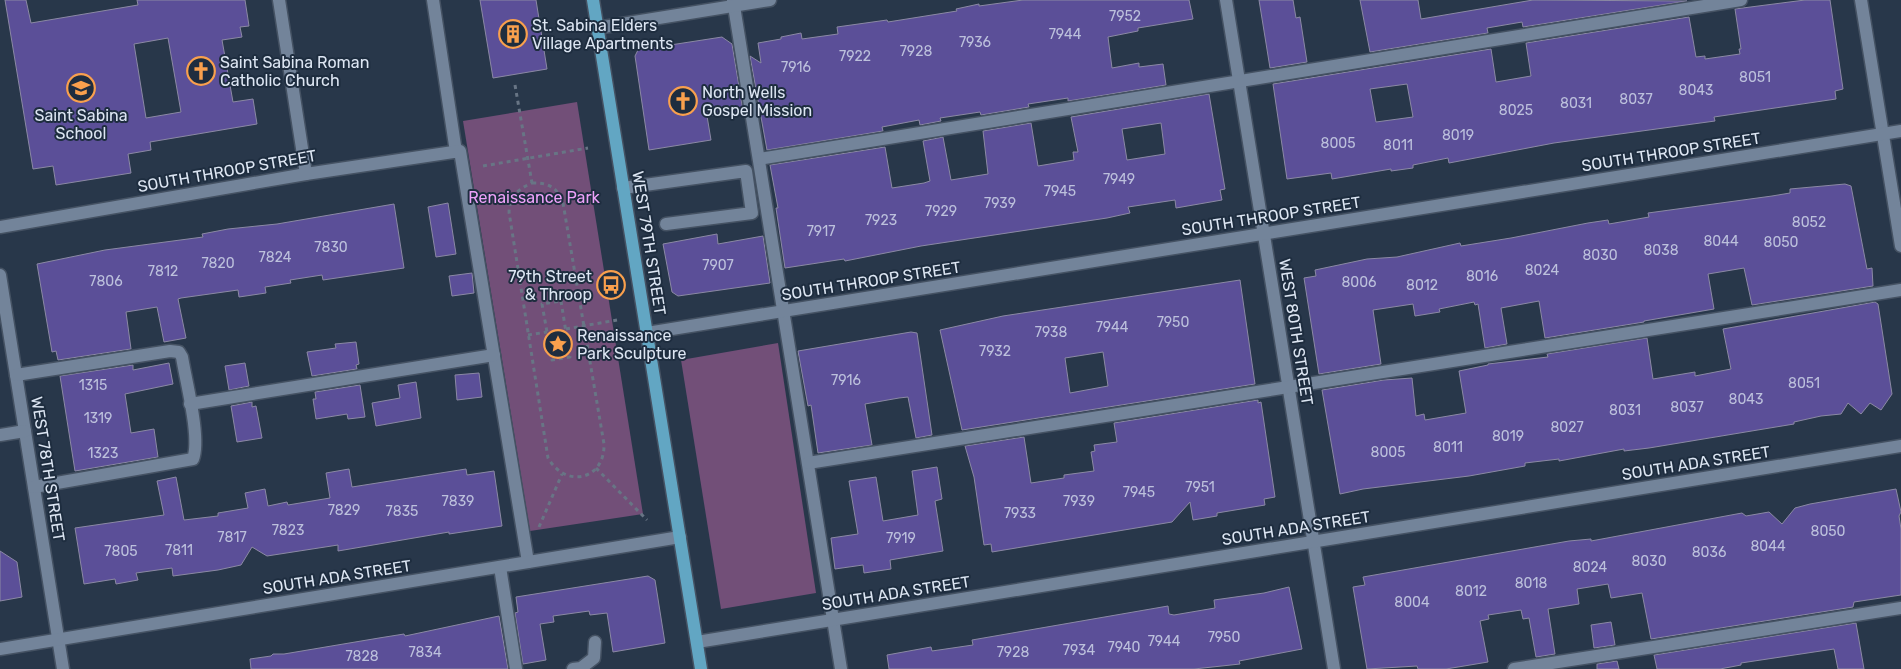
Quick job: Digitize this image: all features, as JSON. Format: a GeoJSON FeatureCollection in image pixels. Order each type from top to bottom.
{"type":"FeatureCollection","features":[{"type":"Feature","properties":{"kind":"main road","name":"WEST 79TH STREET"},"geometry":{"type":"LineString","coordinates":[[593,0],[701,669]]}},
{"type":"Feature","properties":{"kind":"street"},"geometry":{"type":"LineString","coordinates":[[279,0],[306,174]]}},
{"type":"Feature","properties":{"kind":"street"},"geometry":{"type":"LineString","coordinates":[[433,0],[528,562]]}},
{"type":"Feature","properties":{"kind":"street"},"geometry":{"type":"LineString","coordinates":[[597,28],[734,3],[770,0]]}},
{"type":"Feature","properties":{"kind":"street","name":"WEST 80TH STREET"},"geometry":{"type":"LineString","coordinates":[[1226,0],[1334,669]]}},
{"type":"Feature","properties":{"kind":"street"},"geometry":{"type":"LineString","coordinates":[[759,159],[1741,0]]}},
{"type":"Feature","properties":{"kind":"street"},"geometry":{"type":"LineString","coordinates":[[1862,0],[1901,246]]}},
{"type":"Feature","properties":{"kind":"street"},"geometry":{"type":"LineString","coordinates":[[734,3],[841,669]]}},
{"type":"Feature","properties":{"kind":"street","name":"SOUTH THROOP STREET"},"geometry":{"type":"LineString","coordinates":[[647,334],[1901,131]]}},
{"type":"Feature","properties":{"kind":"street","name":"SOUTH THROOP STREET"},"geometry":{"type":"LineString","coordinates":[[0,226],[306,174],[458,151]]}},
{"type":"Feature","properties":{"kind":"street"},"geometry":{"type":"LineString","coordinates":[[623,188],[746,171],[752,213],[666,224]]}},
{"type":"Feature","properties":{"kind":"street","name":"WEST 78TH STREET"},"geometry":{"type":"LineString","coordinates":[[0,275],[63,669]]}},
{"type":"Feature","properties":{"kind":"street"},"geometry":{"type":"LineString","coordinates":[[808,464],[1901,290]]}},
{"type":"Feature","properties":{"kind":"street"},"geometry":{"type":"LineString","coordinates":[[16,375],[179,352],[182,358],[190,404],[196,450],[193,460],[34,487]]}},
{"type":"Feature","properties":{"kind":"street"},"geometry":{"type":"LineString","coordinates":[[190,404],[494,356]]}},
{"type":"Feature","properties":{"kind":"street"},"geometry":{"type":"LineString","coordinates":[[0,435],[25,431]]}},
{"type":"Feature","properties":{"kind":"street","name":"SOUTH ADA STREET"},"geometry":{"type":"LineString","coordinates":[[697,642],[1901,446]]}},
{"type":"Feature","properties":{"kind":"street","name":"SOUTH ADA STREET"},"geometry":{"type":"LineString","coordinates":[[0,649],[680,537]]}},
{"type":"Feature","properties":{"kind":"street"},"geometry":{"type":"LineString","coordinates":[[500,567],[516,669]]}},
{"type":"Feature","properties":{"kind":"street"},"geometry":{"type":"LineString","coordinates":[[1514,669],[1901,608]]}},
{"type":"Feature","properties":{"kind":"street"},"geometry":{"type":"LineString","coordinates":[[573,669],[580,668],[594,658],[595,642]]}},
{"type":"Feature","properties":{"kind":"path"},"geometry":{"type":"LineString","coordinates":[[515,85],[532,184]]}},
{"type":"Feature","properties":{"kind":"path"},"geometry":{"type":"LineString","coordinates":[[483,166],[588,148]]}},
{"type":"Feature","properties":{"kind":"path"},"geometry":{"type":"LineString","coordinates":[[532,184],[546,184],[561,196],[604,444],[603,456],[596,468],[590,473],[576,477],[562,474],[548,458],[508,212],[515,193],[532,184]]}},
{"type":"Feature","properties":{"kind":"path"},"geometry":{"type":"LineString","coordinates":[[561,301],[570,357],[552,360],[547,332],[542,304],[561,301]]}},
{"type":"Feature","properties":{"kind":"path"},"geometry":{"type":"LineString","coordinates":[[566,329],[617,320]]}},
{"type":"Feature","properties":{"kind":"path"},"geometry":{"type":"LineString","coordinates":[[528,335],[547,332]]}},
{"type":"Feature","properties":{"kind":"path"},"geometry":{"type":"LineString","coordinates":[[596,468],[647,520]]}},
{"type":"Feature","properties":{"kind":"path"},"geometry":{"type":"LineString","coordinates":[[538,528],[562,474]]}},
{"type":"Feature","properties":{"kind":"green space","name":"Renaissance Park"},"geometry":{"type":"Polygon","coordinates":[[[577,102],[643,514],[530,531],[463,121],[577,102]]]}},
{"type":"Feature","properties":{"kind":"green space"},"geometry":{"type":"Polygon","coordinates":[[[778,343],[816,593],[721,609],[681,360],[778,343]]]}},
{"type":"Feature","properties":{"kind":"building","name":"Saint Sabina School"},"geometry":{"type":"Polygon","coordinates":[[[5,0],[26,0],[31,23],[138,5],[137,0],[245,0],[249,26],[240,27],[242,37],[222,40],[233,102],[253,99],[257,124],[150,142],[151,150],[128,154],[131,173],[56,185],[53,166],[33,169],[5,0]],[[168,38],[134,44],[146,118],[181,112],[168,38]]]}},
{"type":"Feature","properties":{"kind":"building","name":"St. Sabina Elders Village Apartments"},"geometry":{"type":"Polygon","coordinates":[[[480,0],[536,0],[547,69],[493,78],[480,0]]]}},
{"type":"Feature","properties":{"kind":"building"},"geometry":{"type":"Polygon","coordinates":[[[1023,0],[1189,0],[1193,19],[1138,28],[1138,31],[1108,37],[1112,68],[1139,63],[1139,67],[1163,64],[1166,85],[1068,101],[1068,98],[1028,104],[1029,107],[981,115],[980,112],[940,118],[941,121],[920,125],[919,120],[882,127],[883,131],[767,150],[750,56],[761,63],[758,43],[801,33],[802,39],[838,34],[837,27],[887,20],[888,22],[957,11],[956,9],[979,4],[979,6],[1023,0]]]}},
{"type":"Feature","properties":{"kind":"building"},"geometry":{"type":"Polygon","coordinates":[[[1259,0],[1293,0],[1296,18],[1300,17],[1307,62],[1270,68],[1259,0]]]}},
{"type":"Feature","properties":{"kind":"building"},"geometry":{"type":"Polygon","coordinates":[[[1360,0],[1418,0],[1421,19],[1533,0],[1687,1],[1523,27],[1522,22],[1487,28],[1488,33],[1370,52],[1360,0]]]}},
{"type":"Feature","properties":{"kind":"building"},"geometry":{"type":"Polygon","coordinates":[[[1805,0],[1830,0],[1843,89],[1835,91],[1836,99],[1714,117],[1715,121],[1554,143],[1449,163],[1448,158],[1413,165],[1413,168],[1391,171],[1391,169],[1332,179],[1331,173],[1287,179],[1273,84],[1491,49],[1496,82],[1531,76],[1526,43],[1689,17],[1696,57],[1705,56],[1705,59],[1740,54],[1739,49],[1741,49],[1735,9],[1805,0]],[[1407,84],[1370,89],[1376,122],[1413,117],[1407,84]]]}},
{"type":"Feature","properties":{"kind":"building"},"geometry":{"type":"Polygon","coordinates":[[[722,37],[732,44],[743,111],[707,116],[711,140],[649,150],[635,56],[638,50],[722,37]]]}},
{"type":"Feature","properties":{"kind":"building"},"geometry":{"type":"Polygon","coordinates":[[[1209,94],[1225,189],[1220,190],[1222,200],[1176,208],[1175,200],[1128,207],[1130,213],[1107,218],[921,246],[845,261],[844,259],[785,268],[776,208],[778,208],[770,165],[885,147],[892,188],[924,183],[930,181],[923,141],[943,137],[951,180],[988,174],[983,131],[1031,123],[1038,166],[1074,160],[1073,152],[1078,152],[1071,117],[1209,94]],[[1161,123],[1122,129],[1127,160],[1165,154],[1161,123]]]}},
{"type":"Feature","properties":{"kind":"building"},"geometry":{"type":"Polygon","coordinates":[[[1845,184],[1851,186],[1867,269],[1872,268],[1873,286],[1752,305],[1744,268],[1708,274],[1714,309],[1644,322],[1545,338],[1539,301],[1501,308],[1507,344],[1485,348],[1478,304],[1475,305],[1474,302],[1439,309],[1440,312],[1415,316],[1413,304],[1373,310],[1381,364],[1319,374],[1304,278],[1316,276],[1315,270],[1367,259],[1397,257],[1460,243],[1461,246],[1608,220],[1609,224],[1649,217],[1648,213],[1790,193],[1790,189],[1845,184]]]}},
{"type":"Feature","properties":{"kind":"building"},"geometry":{"type":"Polygon","coordinates":[[[448,203],[456,254],[436,257],[428,207],[448,203]]]}},
{"type":"Feature","properties":{"kind":"building"},"geometry":{"type":"Polygon","coordinates":[[[394,204],[404,268],[323,280],[322,275],[290,280],[291,283],[265,287],[266,293],[239,297],[238,290],[181,298],[178,299],[186,338],[164,342],[157,307],[126,312],[131,349],[58,360],[56,351],[52,352],[37,264],[105,250],[203,237],[202,234],[228,229],[277,224],[394,204]]]}},
{"type":"Feature","properties":{"kind":"building"},"geometry":{"type":"Polygon","coordinates":[[[717,234],[718,244],[763,236],[770,283],[678,296],[672,292],[663,244],[717,234]]]}},
{"type":"Feature","properties":{"kind":"building"},"geometry":{"type":"Polygon","coordinates":[[[472,273],[474,293],[452,296],[449,276],[472,273]]]}},
{"type":"Feature","properties":{"kind":"building"},"geometry":{"type":"Polygon","coordinates":[[[1240,280],[1255,384],[962,430],[940,330],[1003,316],[1240,280]],[[1103,352],[1065,358],[1070,393],[1108,386],[1103,352]]]}},
{"type":"Feature","properties":{"kind":"building"},"geometry":{"type":"Polygon","coordinates":[[[1875,302],[1878,304],[1892,394],[1881,410],[1870,403],[1861,414],[1848,403],[1841,414],[1821,416],[1794,422],[1794,424],[1649,448],[1624,451],[1624,449],[1559,461],[1559,459],[1525,463],[1525,466],[1469,476],[1363,489],[1340,494],[1322,390],[1384,380],[1412,378],[1416,416],[1424,414],[1425,420],[1466,413],[1459,371],[1488,364],[1548,357],[1547,354],[1647,338],[1653,379],[1695,372],[1695,376],[1731,369],[1723,329],[1875,302]]]}},
{"type":"Feature","properties":{"kind":"building"},"geometry":{"type":"Polygon","coordinates":[[[911,332],[917,333],[932,435],[916,438],[908,397],[899,398],[865,404],[872,445],[818,453],[811,405],[808,406],[798,351],[911,332]]]}},
{"type":"Feature","properties":{"kind":"building"},"geometry":{"type":"Polygon","coordinates":[[[356,342],[359,364],[356,365],[357,369],[312,376],[307,352],[336,348],[335,344],[356,342]]]}},
{"type":"Feature","properties":{"kind":"building"},"geometry":{"type":"Polygon","coordinates":[[[169,363],[173,384],[125,394],[131,433],[154,429],[158,457],[75,471],[60,376],[133,365],[133,370],[169,363]]]}},
{"type":"Feature","properties":{"kind":"building"},"geometry":{"type":"Polygon","coordinates":[[[245,363],[249,386],[229,390],[225,366],[245,363]]]}},
{"type":"Feature","properties":{"kind":"building"},"geometry":{"type":"Polygon","coordinates":[[[479,373],[482,397],[457,400],[455,375],[479,373]]]}},
{"type":"Feature","properties":{"kind":"building"},"geometry":{"type":"Polygon","coordinates":[[[416,382],[421,418],[376,426],[372,403],[400,398],[398,385],[416,382]]]}},
{"type":"Feature","properties":{"kind":"building"},"geometry":{"type":"Polygon","coordinates":[[[360,385],[365,417],[348,419],[347,414],[316,419],[313,399],[316,399],[315,392],[360,385]]]}},
{"type":"Feature","properties":{"kind":"building"},"geometry":{"type":"Polygon","coordinates":[[[1258,400],[1258,403],[1261,402],[1275,497],[1264,499],[1265,505],[1217,513],[1217,516],[1193,520],[1190,502],[1172,522],[992,552],[991,544],[984,545],[974,477],[965,446],[1024,437],[1031,483],[1064,478],[1064,475],[1094,471],[1091,452],[1095,451],[1094,445],[1117,442],[1114,423],[1258,400]]]}},
{"type":"Feature","properties":{"kind":"building"},"geometry":{"type":"Polygon","coordinates":[[[252,402],[252,407],[256,406],[262,438],[237,442],[231,406],[252,402]]]}},
{"type":"Feature","properties":{"kind":"building"},"geometry":{"type":"Polygon","coordinates":[[[937,467],[942,499],[935,501],[943,551],[890,560],[891,569],[864,573],[863,565],[835,569],[831,538],[858,534],[849,481],[876,477],[883,521],[918,515],[912,471],[937,467]]]}},
{"type":"Feature","properties":{"kind":"building"},"geometry":{"type":"Polygon","coordinates":[[[349,469],[352,487],[466,469],[467,475],[494,471],[502,526],[449,534],[449,532],[338,551],[338,545],[267,556],[252,547],[241,565],[173,576],[172,568],[136,573],[138,580],[116,584],[115,579],[84,584],[75,528],[164,515],[157,481],[176,477],[184,520],[218,516],[218,513],[248,508],[245,493],[265,489],[268,506],[287,502],[288,505],[330,498],[326,473],[349,469]]]}},
{"type":"Feature","properties":{"kind":"building"},"geometry":{"type":"Polygon","coordinates":[[[1896,489],[1901,512],[1899,516],[1901,529],[1901,595],[1854,602],[1853,607],[1651,639],[1642,593],[1611,598],[1608,584],[1577,589],[1579,604],[1548,609],[1555,654],[1536,657],[1529,618],[1523,619],[1521,610],[1488,615],[1489,619],[1480,621],[1488,662],[1446,669],[1418,669],[1417,666],[1367,669],[1353,587],[1365,585],[1363,577],[1569,541],[1591,539],[1591,541],[1742,513],[1746,516],[1769,512],[1782,524],[1795,508],[1896,489]]]}},
{"type":"Feature","properties":{"kind":"building"},"geometry":{"type":"Polygon","coordinates":[[[0,551],[17,562],[22,597],[0,601],[0,551]]]}},
{"type":"Feature","properties":{"kind":"building"},"geometry":{"type":"Polygon","coordinates":[[[648,576],[655,580],[665,643],[613,652],[607,613],[590,615],[589,611],[553,616],[554,622],[540,624],[546,660],[523,664],[515,613],[518,612],[516,597],[648,576]]]}},
{"type":"Feature","properties":{"kind":"building"},"geometry":{"type":"Polygon","coordinates":[[[1289,587],[1302,649],[1239,661],[1240,664],[1194,669],[889,669],[887,655],[931,647],[932,651],[973,645],[972,640],[1168,606],[1169,614],[1174,615],[1215,608],[1214,600],[1264,593],[1289,587]]]}},
{"type":"Feature","properties":{"kind":"building"},"geometry":{"type":"Polygon","coordinates":[[[499,616],[508,669],[251,669],[250,659],[271,656],[273,654],[284,654],[404,634],[405,636],[499,616]]]}},
{"type":"Feature","properties":{"kind":"building"},"geometry":{"type":"Polygon","coordinates":[[[1611,622],[1615,645],[1594,648],[1591,625],[1611,622]]]}},
{"type":"Feature","properties":{"kind":"building"},"geometry":{"type":"Polygon","coordinates":[[[1856,623],[1864,669],[1838,669],[1834,649],[1741,663],[1741,665],[1720,669],[1657,669],[1654,655],[1856,623]]]}},
{"type":"Feature","properties":{"kind":"building"},"geometry":{"type":"Polygon","coordinates":[[[1617,661],[1619,669],[1597,669],[1597,664],[1617,661]]]}},
{"type":"Feature","properties":{"kind":"place","name":"St. Sabina Elders Village Apartments"},"geometry":{"type":"Point","coordinates":[513,34]}},
{"type":"Feature","properties":{"kind":"place","name":"Saint Sabina Roman Catholic Church"},"geometry":{"type":"Point","coordinates":[201,71]}},
{"type":"Feature","properties":{"kind":"place","name":"Saint Sabina School"},"geometry":{"type":"Point","coordinates":[81,88]}},
{"type":"Feature","properties":{"kind":"place","name":"North Wells Gospel Mission"},"geometry":{"type":"Point","coordinates":[683,101]}},
{"type":"Feature","properties":{"kind":"place","name":"79th Street & Throop"},"geometry":{"type":"Point","coordinates":[611,285]}},
{"type":"Feature","properties":{"kind":"place","name":"Renaissance Park Sculpture"},"geometry":{"type":"Point","coordinates":[558,344]}}]}
